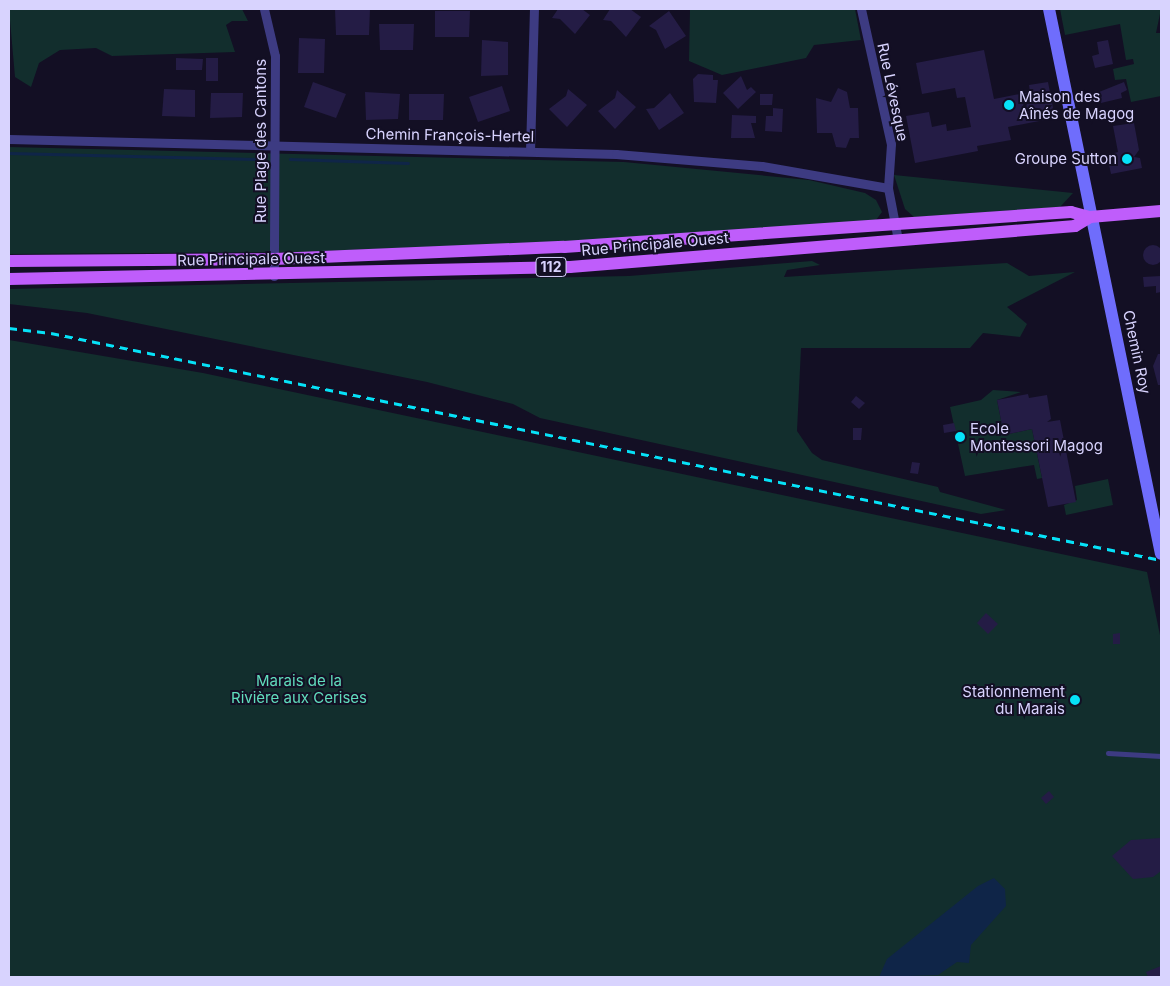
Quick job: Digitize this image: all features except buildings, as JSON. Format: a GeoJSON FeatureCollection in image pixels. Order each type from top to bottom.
{"type":"FeatureCollection","features":[{"type":"Feature","properties":{"kind":"main road","name":"Rue Principale Ouest"},"geometry":{"type":"LineString","coordinates":[[9,261],[274,259],[564,247],[1071,212],[1090,217],[1161,211]]}},
{"type":"Feature","properties":{"kind":"main road","name":"Rue Principale Ouest"},"geometry":{"type":"LineString","coordinates":[[9,279],[274,276],[570,266],[1075,226],[1090,217]]}},
{"type":"Feature","properties":{"kind":"street","name":"Rue Plage des Cantons"},"geometry":{"type":"LineString","coordinates":[[264,9],[274,38],[274,276]]}},
{"type":"Feature","properties":{"kind":"street"},"geometry":{"type":"LineString","coordinates":[[530,151],[534,9]]}},
{"type":"Feature","properties":{"kind":"street","name":"Rue Lévesque"},"geometry":{"type":"LineString","coordinates":[[861,9],[891,144],[888,188],[898,240]]}},
{"type":"Feature","properties":{"kind":"street","name":"Chemin Roy"},"geometry":{"type":"LineString","coordinates":[[1049,9],[1090,217],[1161,554]]}},
{"type":"Feature","properties":{"kind":"street","name":"Chemin François-Hertel"},"geometry":{"type":"LineString","coordinates":[[9,140],[530,151],[718,161],[888,188]]}},
{"type":"Feature","properties":{"kind":"lane"},"geometry":{"type":"LineString","coordinates":[[1108,752],[1161,756]]}},
{"type":"Feature","properties":{"kind":"green space"},"geometry":{"type":"Polygon","coordinates":[[[9,9],[242,9],[248,21],[232,21],[226,25],[235,52],[112,56],[96,48],[60,50],[39,63],[31,87],[15,77],[9,9]]]}},
{"type":"Feature","properties":{"kind":"green space"},"geometry":{"type":"Polygon","coordinates":[[[690,9],[855,9],[861,40],[814,45],[806,58],[722,75],[689,61],[690,9]]]}},
{"type":"Feature","properties":{"kind":"green space"},"geometry":{"type":"Polygon","coordinates":[[[1060,9],[1161,9],[1156,33],[1161,33],[1161,96],[1131,102],[1126,79],[1115,80],[1113,69],[1134,64],[1133,59],[1126,60],[1120,24],[1065,35],[1060,9]]]}},
{"type":"Feature","properties":{"kind":"green space"},"geometry":{"type":"Polygon","coordinates":[[[9,147],[624,162],[809,180],[865,193],[876,200],[882,212],[876,220],[606,240],[299,252],[9,254],[9,147]]]}},
{"type":"Feature","properties":{"kind":"green space"},"geometry":{"type":"Polygon","coordinates":[[[894,175],[1073,193],[1060,207],[914,217],[905,209],[894,175]]]}},
{"type":"Feature","properties":{"kind":"green space"},"geometry":{"type":"Polygon","coordinates":[[[812,261],[820,265],[787,270],[784,277],[1007,263],[1029,276],[1075,272],[1007,307],[1027,324],[1020,337],[983,333],[970,348],[801,348],[797,431],[812,453],[822,460],[938,487],[940,492],[1006,510],[981,514],[540,418],[513,404],[427,382],[87,313],[9,304],[9,289],[629,276],[812,261]]]}},
{"type":"Feature","properties":{"kind":"green space","name":"Marais de la Rivière aux Cerises"},"geometry":{"type":"Polygon","coordinates":[[[9,340],[203,373],[1147,572],[1161,640],[1161,977],[9,977],[9,340]]]}},
{"type":"Feature","properties":{"kind":"green space"},"geometry":{"type":"Polygon","coordinates":[[[993,390],[1021,392],[997,400],[1004,435],[1032,429],[1042,478],[1037,479],[1034,465],[965,476],[950,407],[981,400],[993,390]]]}},
{"type":"Feature","properties":{"kind":"green space"},"geometry":{"type":"Polygon","coordinates":[[[1108,479],[1113,505],[1066,515],[1064,505],[1077,500],[1075,486],[1108,479]]]}},
{"type":"Feature","properties":{"kind":"water"},"geometry":{"type":"Polygon","coordinates":[[[994,878],[1005,889],[1006,906],[971,945],[969,963],[957,962],[938,975],[879,977],[887,959],[978,886],[994,878]]]}},
{"type":"Feature","properties":{"kind":"waterway"},"geometry":{"type":"LineString","coordinates":[[9,153],[256,159]]}},
{"type":"Feature","properties":{"kind":"waterway"},"geometry":{"type":"LineString","coordinates":[[290,159],[408,163]]}},
{"type":"Feature","properties":{"kind":"railway"},"geometry":{"type":"LineString","coordinates":[[9,328],[51,333],[1161,560]]}},
{"type":"Feature","properties":{"kind":"place","name":"Maison des Aînés de Magog"},"geometry":{"type":"Point","coordinates":[1009,105]}},
{"type":"Feature","properties":{"kind":"place","name":"Groupe Sutton"},"geometry":{"type":"Point","coordinates":[1127,159]}},
{"type":"Feature","properties":{"kind":"place","name":"Ecole Montessori Magog"},"geometry":{"type":"Point","coordinates":[960,437]}},
{"type":"Feature","properties":{"kind":"place","name":"Stationnement du Marais"},"geometry":{"type":"Point","coordinates":[1075,700]}}]}
